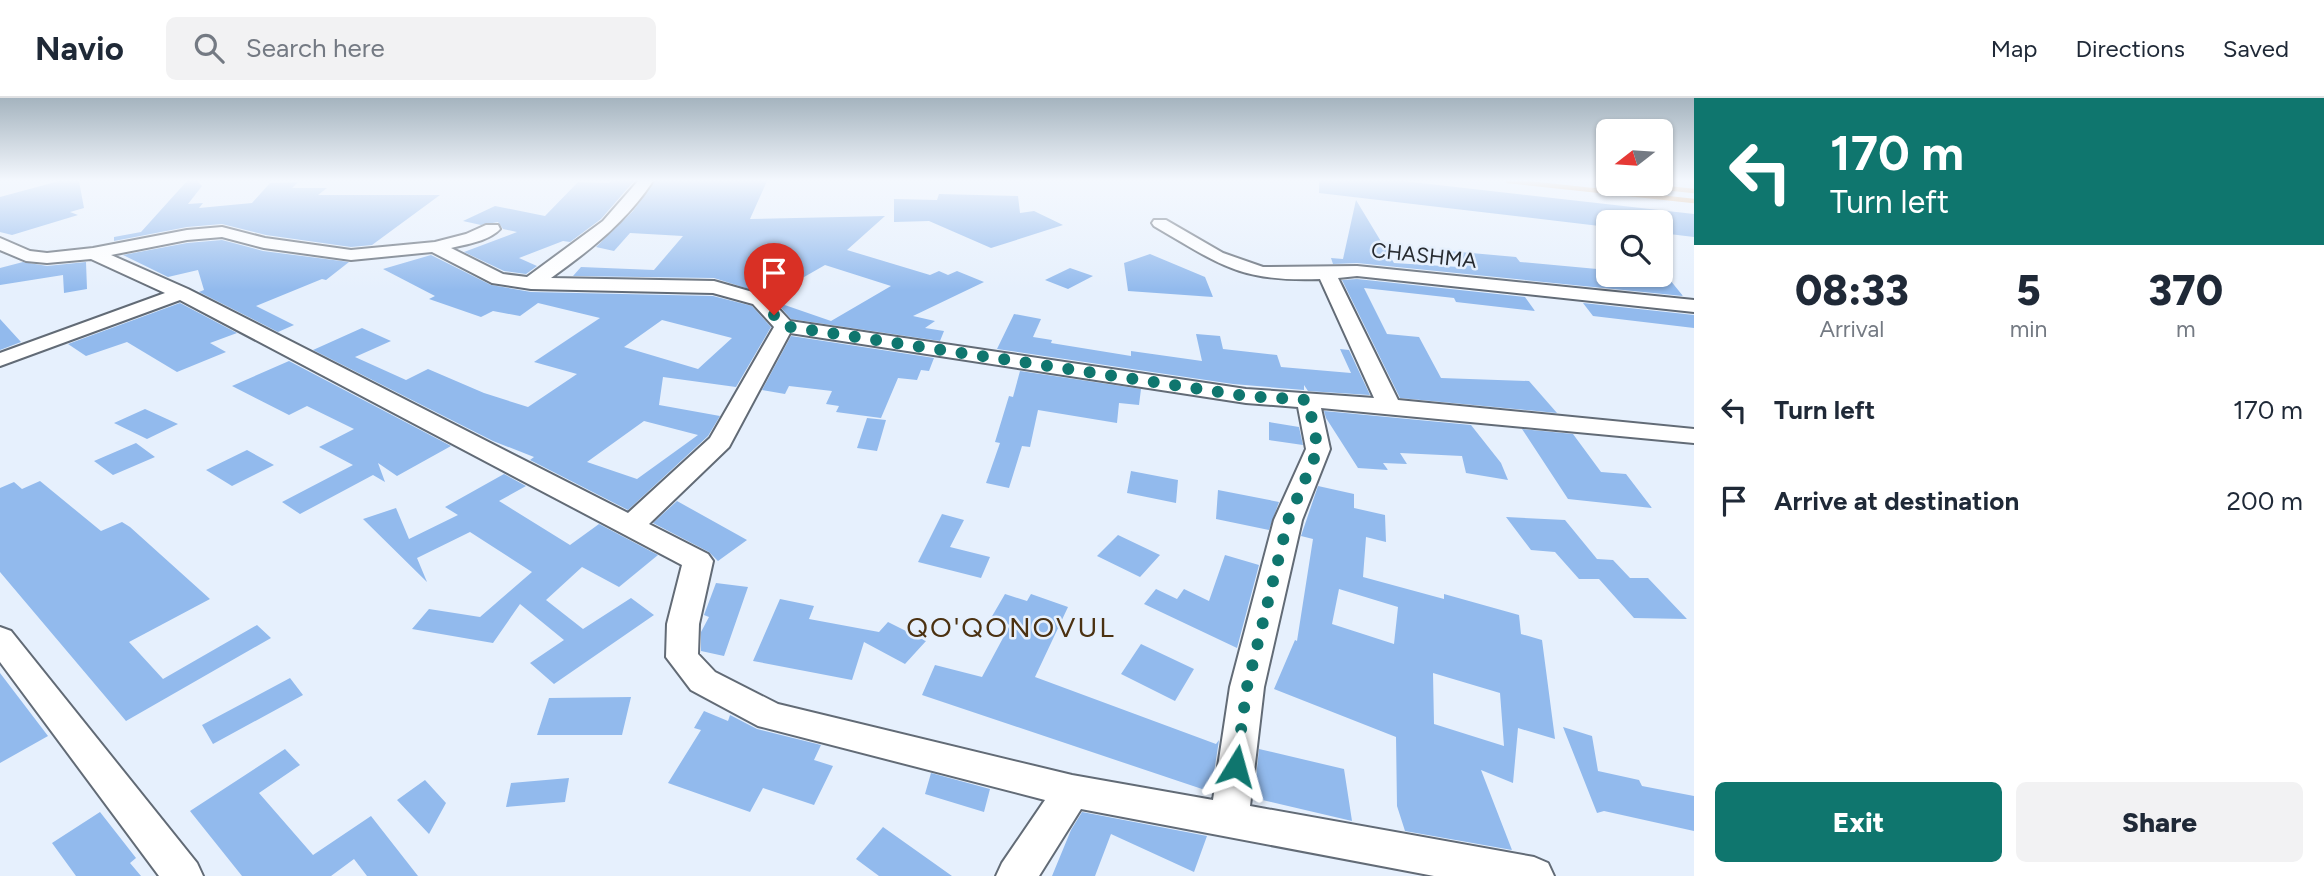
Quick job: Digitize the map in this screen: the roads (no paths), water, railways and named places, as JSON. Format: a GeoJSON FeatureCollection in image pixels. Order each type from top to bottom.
{"type":"FeatureCollection","features":[{"type":"Feature","properties":{"kind":"street"},"geometry":{"type":"LineString","coordinates":[[531,282],[583,247],[614,217]]}},
{"type":"Feature","properties":{"kind":"street","name":"CHASHMA"},"geometry":{"type":"LineString","coordinates":[[1160,223],[1254,271],[1357,271],[1694,306]]}},
{"type":"Feature","properties":{"kind":"street"},"geometry":{"type":"LineString","coordinates":[[0,243],[26,256],[47,258],[93,253],[187,234],[222,233],[264,243],[351,255],[435,247],[472,238],[492,229]]}},
{"type":"Feature","properties":{"kind":"street"},"geometry":{"type":"LineString","coordinates":[[435,247],[499,279],[715,287],[760,300],[784,326],[1246,396],[1389,406],[1694,436]]}},
{"type":"Feature","properties":{"kind":"street"},"geometry":{"type":"LineString","coordinates":[[93,253],[181,293],[698,561],[683,624],[682,657],[703,681],[770,716],[1072,791],[1534,876]]}},
{"type":"Feature","properties":{"kind":"street"},"geometry":{"type":"LineString","coordinates":[[1327,273],[1389,406]]}},
{"type":"Feature","properties":{"kind":"street"},"geometry":{"type":"LineString","coordinates":[[0,360],[181,293]]}},
{"type":"Feature","properties":{"kind":"street"},"geometry":{"type":"LineString","coordinates":[[630,527],[720,442],[784,326]]}},
{"type":"Feature","properties":{"kind":"street"},"geometry":{"type":"LineString","coordinates":[[1229,820],[1247,687],[1288,520],[1318,449],[1308,400]]}},
{"type":"Feature","properties":{"kind":"street"},"geometry":{"type":"LineString","coordinates":[[0,639],[183,876]]}},
{"type":"Feature","properties":{"kind":"street"},"geometry":{"type":"LineString","coordinates":[[1016,876],[1072,791]]}},
{"type":"Feature","properties":{"kind":"district","name":"QO'QONOVUL"},"geometry":{"type":"Point","coordinates":[1011,627]}}]}
